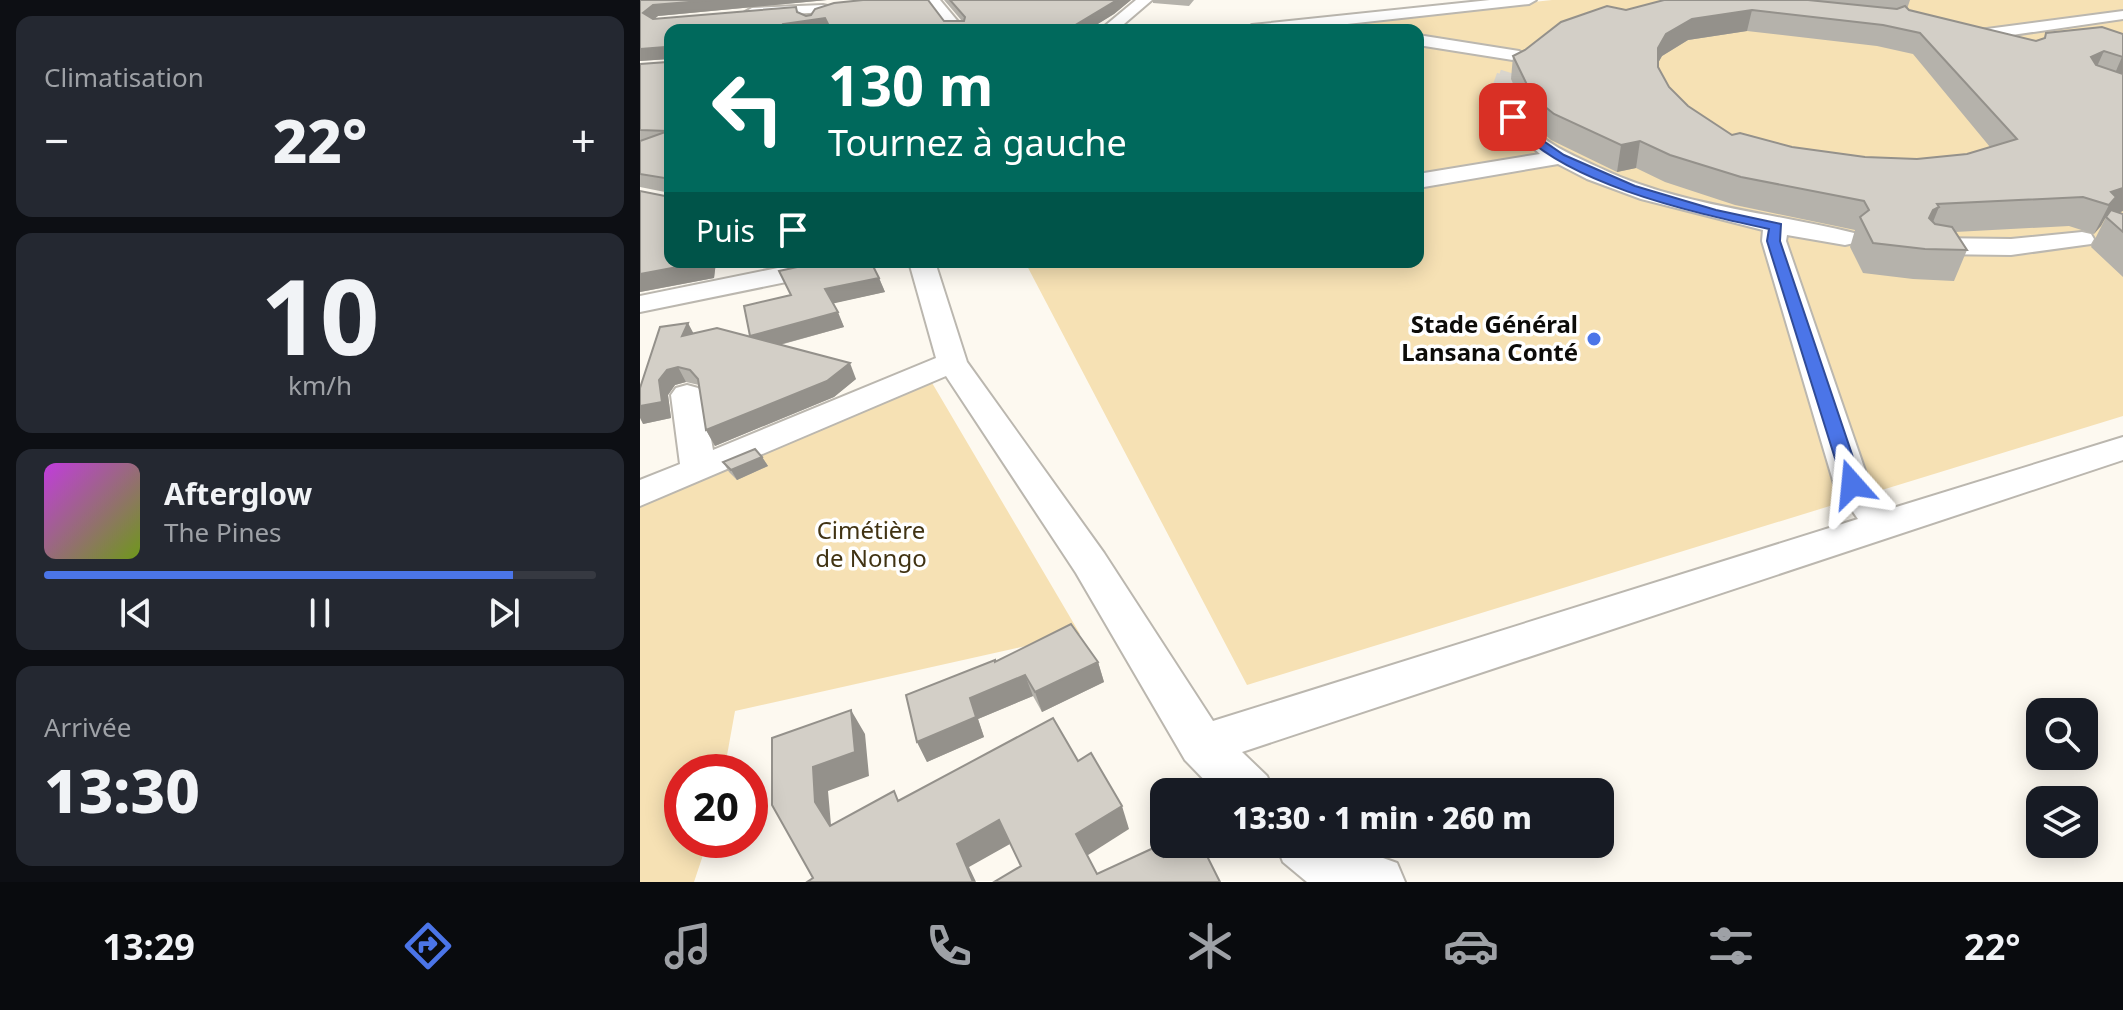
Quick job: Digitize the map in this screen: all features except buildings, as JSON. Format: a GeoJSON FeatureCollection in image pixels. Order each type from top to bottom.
{"type":"FeatureCollection","features":[{"type":"Feature","properties":{"kind":"street"},"geometry":{"type":"LineString","coordinates":[[933,0],[952,24]]}},
{"type":"Feature","properties":{"kind":"street"},"geometry":{"type":"LineString","coordinates":[[1115,24],[1145,0]]}},
{"type":"Feature","properties":{"kind":"street"},"geometry":{"type":"LineString","coordinates":[[1262,24],[1424,0]]}},
{"type":"Feature","properties":{"kind":"street"},"geometry":{"type":"LineString","coordinates":[[1307,24],[1529,0]]}},
{"type":"Feature","properties":{"kind":"street"},"geometry":{"type":"LineString","coordinates":[[733,14],[829,8],[809,15],[812,24]]}},
{"type":"Feature","properties":{"kind":"street"},"geometry":{"type":"LineString","coordinates":[[2002,48],[1957,35],[2123,15]]}},
{"type":"Feature","properties":{"kind":"street"},"geometry":{"type":"LineString","coordinates":[[1424,41],[1519,56]]}},
{"type":"Feature","properties":{"kind":"street"},"geometry":{"type":"LineString","coordinates":[[1536,44],[1519,56],[1504,81],[1503,103],[1523,132],[1560,157],[1630,188],[1713,213],[1845,238]]}},
{"type":"Feature","properties":{"kind":"street"},"geometry":{"type":"LineString","coordinates":[[1424,180],[1560,157]]}},
{"type":"Feature","properties":{"kind":"street"},"geometry":{"type":"LineString","coordinates":[[1776,227],[1774,241],[1852,484],[1882,526]]}},
{"type":"Feature","properties":{"kind":"street"},"geometry":{"type":"LineString","coordinates":[[1933,246],[2011,247],[2082,239]]}},
{"type":"Feature","properties":{"kind":"street"},"geometry":{"type":"LineString","coordinates":[[640,304],[816,268]]}},
{"type":"Feature","properties":{"kind":"street"},"geometry":{"type":"LineString","coordinates":[[924,268],[952,362],[1090,563],[1202,745],[1235,778]]}},
{"type":"Feature","properties":{"kind":"street"},"geometry":{"type":"LineString","coordinates":[[640,494],[952,362]]}},
{"type":"Feature","properties":{"kind":"street"},"geometry":{"type":"LineString","coordinates":[[687,395],[698,468]]}},
{"type":"Feature","properties":{"kind":"street"},"geometry":{"type":"LineString","coordinates":[[1202,745],[2123,448]]}},
{"type":"Feature","properties":{"kind":"street"},"geometry":{"type":"LineString","coordinates":[[1313,863],[1378,882]]}},
{"type":"Feature","properties":{"kind":"green space","name":"Stade Général Lansana Conté"},"geometry":{"type":"Polygon","coordinates":[[[1552,0],[2123,0],[2123,416],[1247,685],[1028,268],[1424,268],[1424,24],[1326,24],[1552,0]]]}},
{"type":"Feature","properties":{"kind":"green space","name":"Cimétière de Nongo"},"geometry":{"type":"Polygon","coordinates":[[[928,376],[1080,634],[735,711],[727,754],[664,754],[664,858],[702,858],[694,882],[640,882],[640,499],[928,376]]]}},
{"type":"Feature","properties":{"kind":"tunnel"},"geometry":{"type":"LineString","coordinates":[[1506,78],[1508,72]]}},
{"type":"Feature","properties":{"kind":"tunnel"},"geometry":{"type":"LineString","coordinates":[[1501,90],[1506,76]]}},
{"type":"Feature","properties":{"kind":"place","name":"Stade Général Lansana Conté"},"geometry":{"type":"Point","coordinates":[1594,339]}},
{"type":"Feature","properties":{"kind":"route"},"geometry":{"type":"LineString","coordinates":[[1513,117],[1523,132],[1560,157],[1630,188],[1713,213],[1776,227],[1774,241],[1852,484]]}}]}
